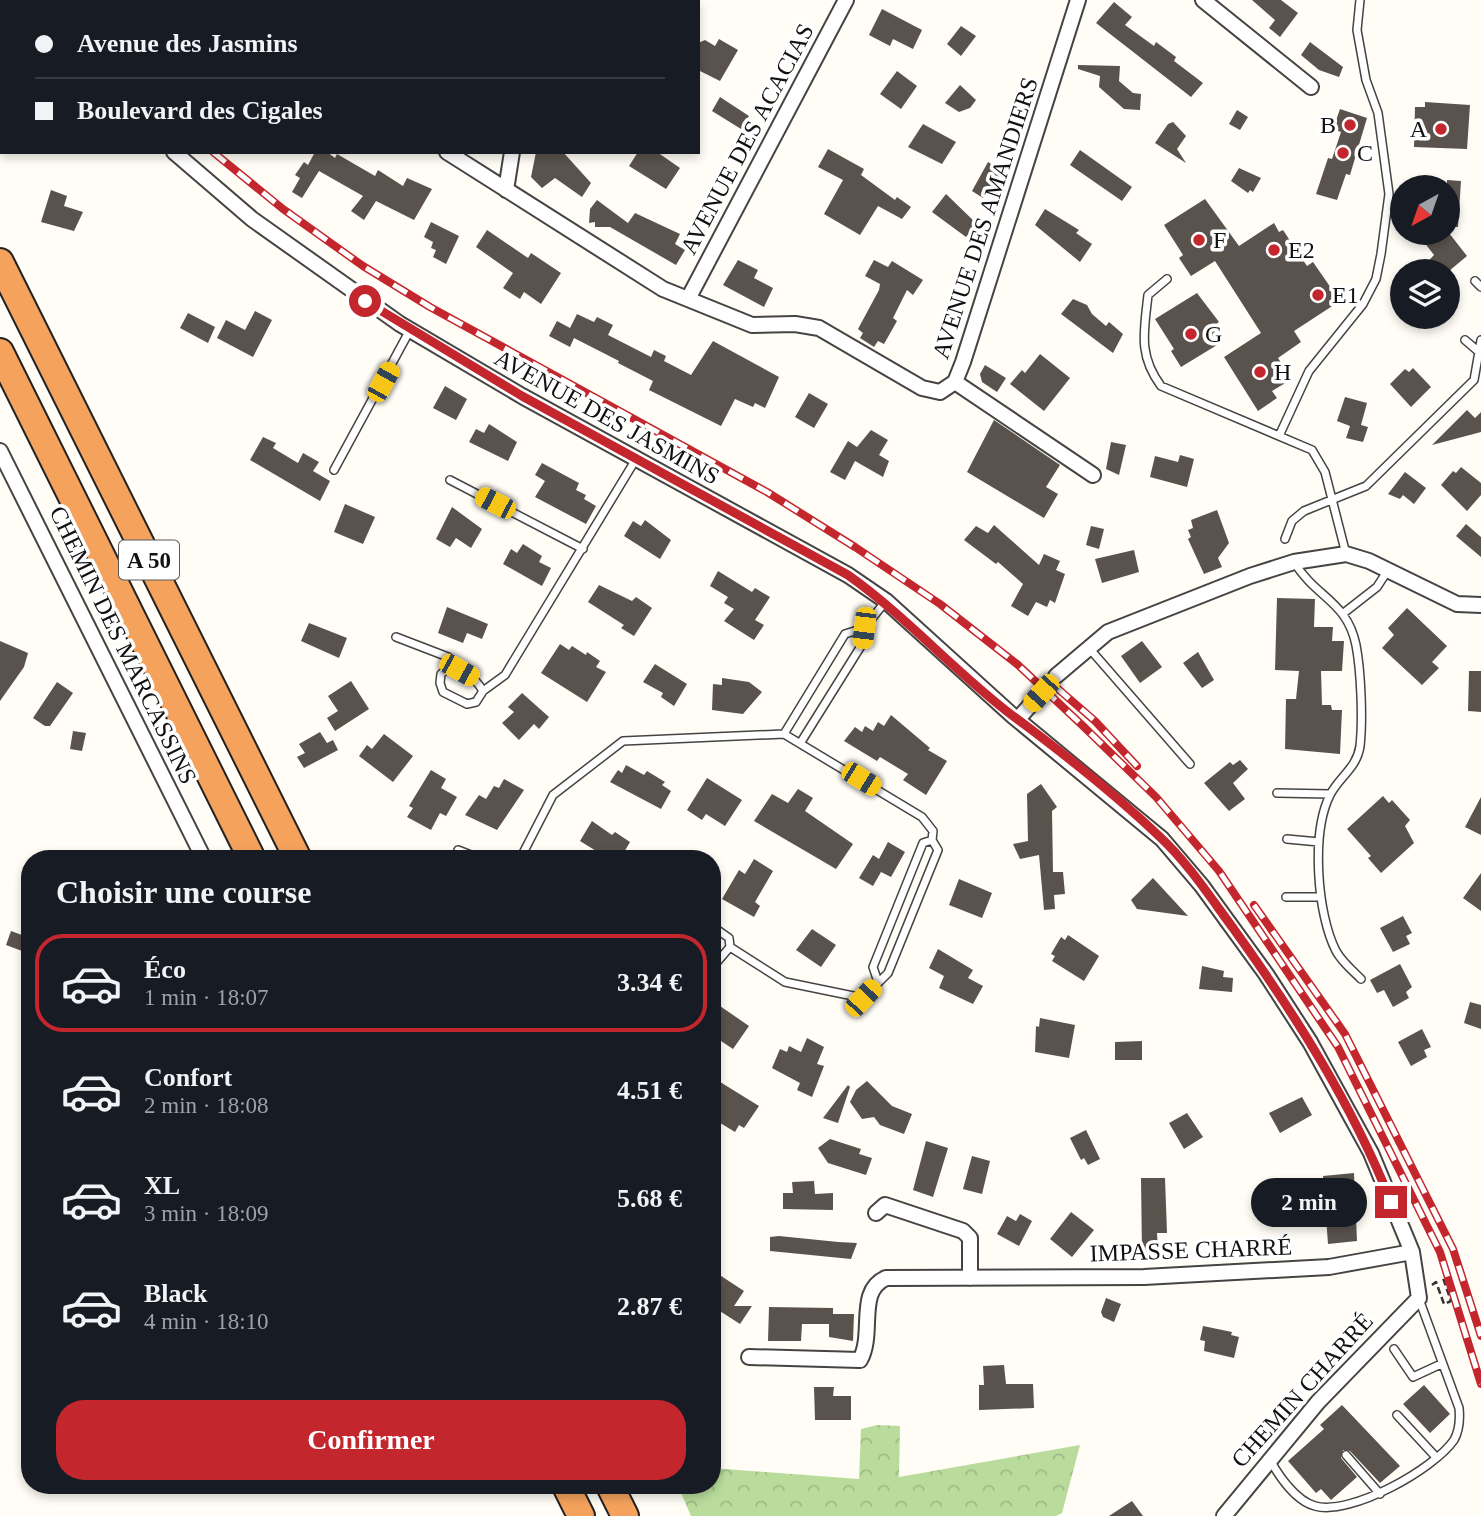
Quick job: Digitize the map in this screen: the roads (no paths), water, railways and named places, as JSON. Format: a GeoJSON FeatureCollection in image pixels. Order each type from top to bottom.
{"type":"FeatureCollection","features":[{"type":"Feature","properties":{"kind":"highway","name":"A 50"},"geometry":{"type":"LineString","coordinates":[[0,262],[294,850]]}},
{"type":"Feature","properties":{"kind":"highway","name":"A 50"},"geometry":{"type":"LineString","coordinates":[[0,352],[248,850]]}},
{"type":"Feature","properties":{"kind":"highway"},"geometry":{"type":"LineString","coordinates":[[570,1494],[581,1516]]}},
{"type":"Feature","properties":{"kind":"highway"},"geometry":{"type":"LineString","coordinates":[[614,1494],[625,1516]]}},
{"type":"Feature","properties":{"kind":"street","name":"AVENUE DES ACACIAS"},"geometry":{"type":"LineString","coordinates":[[688,299],[846,0]]}},
{"type":"Feature","properties":{"kind":"street","name":"AVENUE DES AMANDIERS"},"geometry":{"type":"LineString","coordinates":[[450,154],[663,289],[752,325],[795,324],[819,328],[932,392],[946,389],[955,382],[1078,0]]}},
{"type":"Feature","properties":{"kind":"street"},"geometry":{"type":"LineString","coordinates":[[1203,0],[1311,87]]}},
{"type":"Feature","properties":{"kind":"street","name":"AVENUE DES JASMINS"},"geometry":{"type":"LineString","coordinates":[[176,154],[263,228],[329,277],[411,330],[636,459],[848,575],[886,601],[1018,719],[1162,838],[1210,897],[1266,974],[1310,1042],[1371,1153],[1412,1252],[1419,1298]]}},
{"type":"Feature","properties":{"kind":"street"},"geometry":{"type":"LineString","coordinates":[[506,190],[512,154]]}},
{"type":"Feature","properties":{"kind":"street"},"geometry":{"type":"LineString","coordinates":[[955,382],[1093,475]]}},
{"type":"Feature","properties":{"kind":"street","name":"CHEMIN DES MARCASSINS"},"geometry":{"type":"LineString","coordinates":[[0,452],[199,850]]}},
{"type":"Feature","properties":{"kind":"street"},"geometry":{"type":"LineString","coordinates":[[1056,676],[1108,632],[1250,576],[1294,562],[1346,554],[1388,570],[1457,604],[1481,605]]}},
{"type":"Feature","properties":{"kind":"street"},"geometry":{"type":"LineString","coordinates":[[1018,719],[1041,693]]}},
{"type":"Feature","properties":{"kind":"street"},"geometry":{"type":"LineString","coordinates":[[876,1213],[885,1205],[963,1231],[970,1238],[970,1278]]}},
{"type":"Feature","properties":{"kind":"street","name":"IMPASSE CHARRÉ"},"geometry":{"type":"LineString","coordinates":[[749,1357],[860,1360],[868,1347],[869,1292],[877,1282],[886,1278],[1144,1277],[1329,1267],[1412,1252]]}},
{"type":"Feature","properties":{"kind":"street","name":"CHEMIN CHARRÉ"},"geometry":{"type":"LineString","coordinates":[[1224,1516],[1269,1460],[1370,1345],[1419,1298]]}},
{"type":"Feature","properties":{"kind":"lane"},"geometry":{"type":"LineString","coordinates":[[1279,436],[1309,371],[1363,304],[1376,279],[1381,254],[1389,194],[1378,113],[1366,80],[1357,30],[1360,0]]}},
{"type":"Feature","properties":{"kind":"lane"},"geometry":{"type":"LineString","coordinates":[[1167,279],[1148,295],[1143,342],[1148,368],[1161,386],[1312,450],[1320,459],[1346,554]]}},
{"type":"Feature","properties":{"kind":"lane"},"geometry":{"type":"LineString","coordinates":[[1475,281],[1481,287]]}},
{"type":"Feature","properties":{"kind":"lane"},"geometry":{"type":"LineString","coordinates":[[334,470],[411,330]]}},
{"type":"Feature","properties":{"kind":"lane"},"geometry":{"type":"LineString","coordinates":[[1465,340],[1479,352]]}},
{"type":"Feature","properties":{"kind":"lane"},"geometry":{"type":"LineString","coordinates":[[1285,539],[1292,521],[1304,511],[1352,494],[1366,486],[1474,380],[1481,340]]}},
{"type":"Feature","properties":{"kind":"lane"},"geometry":{"type":"LineString","coordinates":[[459,670],[447,669],[441,674],[440,683],[443,692],[467,704],[476,702],[483,691],[505,675],[636,459]]}},
{"type":"Feature","properties":{"kind":"lane"},"geometry":{"type":"LineString","coordinates":[[450,480],[583,549]]}},
{"type":"Feature","properties":{"kind":"lane"},"geometry":{"type":"LineString","coordinates":[[1294,562],[1306,581],[1345,612],[1356,644],[1360,746],[1355,763],[1330,794],[1319,842],[1321,897],[1335,950],[1361,979]]}},
{"type":"Feature","properties":{"kind":"lane"},"geometry":{"type":"LineString","coordinates":[[1345,612],[1377,587],[1388,570]]}},
{"type":"Feature","properties":{"kind":"lane"},"geometry":{"type":"LineString","coordinates":[[801,742],[862,646],[864,628],[886,601]]}},
{"type":"Feature","properties":{"kind":"lane"},"geometry":{"type":"LineString","coordinates":[[783,734],[845,634],[864,628]]}},
{"type":"Feature","properties":{"kind":"lane"},"geometry":{"type":"LineString","coordinates":[[396,637],[448,657],[459,670],[476,679],[483,691]]}},
{"type":"Feature","properties":{"kind":"lane"},"geometry":{"type":"LineString","coordinates":[[1088,647],[1190,764]]}},
{"type":"Feature","properties":{"kind":"lane"},"geometry":{"type":"LineString","coordinates":[[525,850],[553,794],[624,741],[783,734],[801,742],[922,817],[933,831],[932,840],[938,850],[888,973],[863,998],[785,982],[730,947]]}},
{"type":"Feature","properties":{"kind":"lane"},"geometry":{"type":"LineString","coordinates":[[1277,793],[1330,794]]}},
{"type":"Feature","properties":{"kind":"lane"},"geometry":{"type":"LineString","coordinates":[[1287,839],[1319,842]]}},
{"type":"Feature","properties":{"kind":"lane"},"geometry":{"type":"LineString","coordinates":[[878,982],[873,967],[923,844],[932,840]]}},
{"type":"Feature","properties":{"kind":"lane"},"geometry":{"type":"LineString","coordinates":[[1286,897],[1321,897]]}},
{"type":"Feature","properties":{"kind":"lane"},"geometry":{"type":"LineString","coordinates":[[721,932],[729,938],[730,947],[721,957]]}},
{"type":"Feature","properties":{"kind":"lane"},"geometry":{"type":"LineString","coordinates":[[1269,1460],[1280,1478],[1316,1506],[1339,1507],[1380,1494],[1454,1440],[1460,1421],[1460,1408],[1441,1364],[1419,1298]]}},
{"type":"Feature","properties":{"kind":"lane"},"geometry":{"type":"LineString","coordinates":[[1394,1349],[1413,1377],[1441,1364]]}},
{"type":"Feature","properties":{"kind":"lane"},"geometry":{"type":"LineString","coordinates":[[1397,1415],[1435,1456]]}},
{"type":"Feature","properties":{"kind":"lane"},"geometry":{"type":"LineString","coordinates":[[1346,1455],[1380,1494]]}},
{"type":"Feature","properties":{"kind":"railway"},"geometry":{"type":"LineString","coordinates":[[215,154],[283,209],[363,266],[430,307],[767,492],[855,547],[940,604],[1017,664],[1083,726],[1156,797],[1219,871],[1338,1047],[1440,1252],[1481,1384]]}},
{"type":"Feature","properties":{"kind":"railway"},"geometry":{"type":"LineString","coordinates":[[1057,688],[1095,721],[1137,766]]}},
{"type":"Feature","properties":{"kind":"railway"},"geometry":{"type":"LineString","coordinates":[[1254,905],[1345,1034],[1453,1249],[1481,1336]]}},
{"type":"Feature","properties":{"kind":"place","name":"B"},"geometry":{"type":"Point","coordinates":[1350,125]}},
{"type":"Feature","properties":{"kind":"place","name":"A"},"geometry":{"type":"Point","coordinates":[1441,129]}},
{"type":"Feature","properties":{"kind":"place","name":"C"},"geometry":{"type":"Point","coordinates":[1343,153]}},
{"type":"Feature","properties":{"kind":"place","name":"F"},"geometry":{"type":"Point","coordinates":[1199,240]}},
{"type":"Feature","properties":{"kind":"place","name":"E2"},"geometry":{"type":"Point","coordinates":[1274,250]}},
{"type":"Feature","properties":{"kind":"place","name":"E1"},"geometry":{"type":"Point","coordinates":[1318,295]}},
{"type":"Feature","properties":{"kind":"place","name":"G"},"geometry":{"type":"Point","coordinates":[1191,334]}},
{"type":"Feature","properties":{"kind":"place","name":"H"},"geometry":{"type":"Point","coordinates":[1260,372]}}]}
